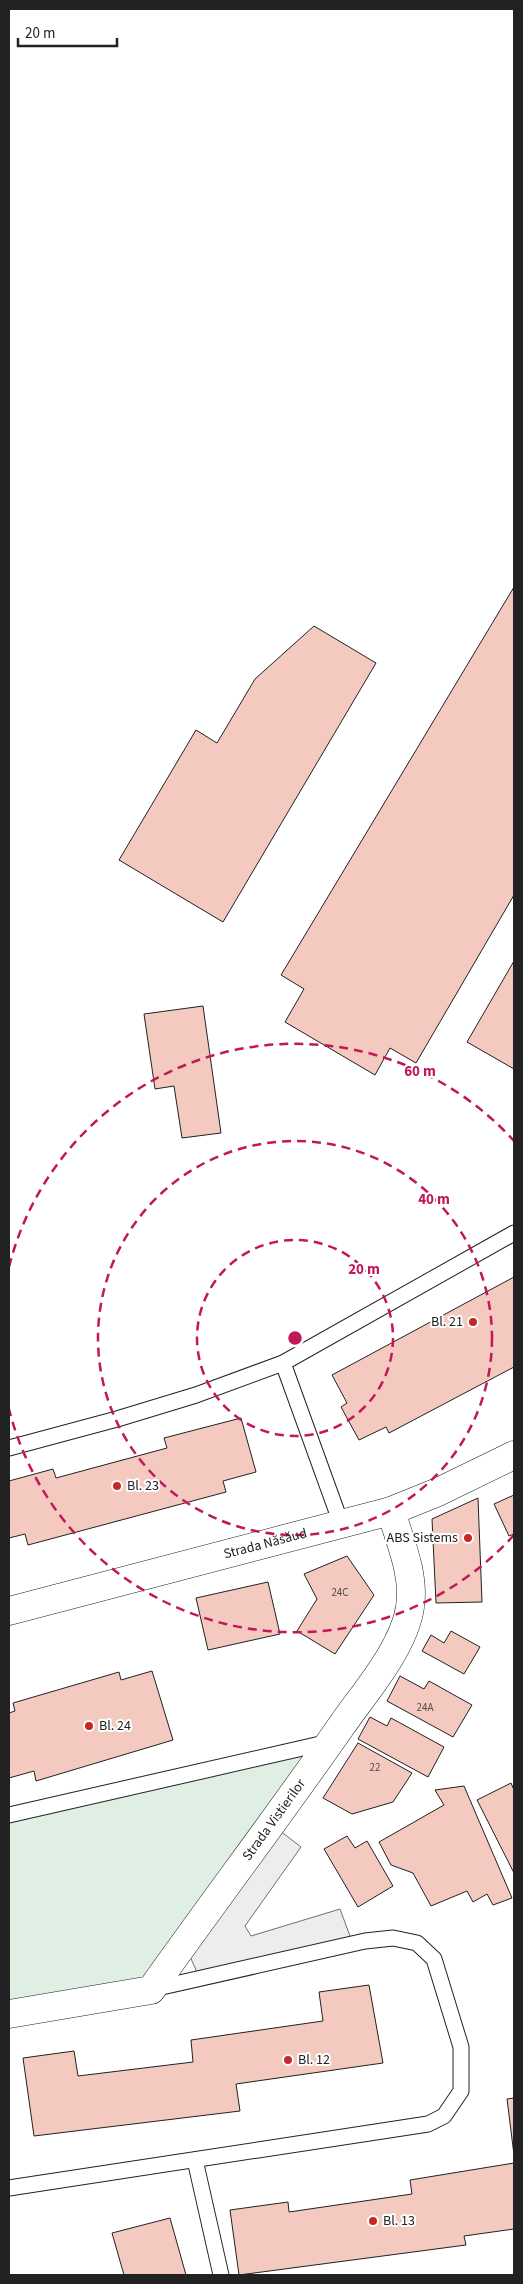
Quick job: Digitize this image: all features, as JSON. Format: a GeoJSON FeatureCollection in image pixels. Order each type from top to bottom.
{"type":"FeatureCollection","features":[{"type":"Feature","properties":{"kind":"street","name":"Strada Năsăud"},"geometry":{"type":"LineString","coordinates":[[9,1611],[342,1526],[391,1511],[438,1492],[514,1455]]}},
{"type":"Feature","properties":{"kind":"street","name":"Strada Vistierilor"},"geometry":{"type":"LineString","coordinates":[[151,1990],[330,1742],[393,1650],[407,1622],[411,1592],[410,1575],[391,1511]]}},
{"type":"Feature","properties":{"kind":"street"},"geometry":{"type":"LineString","coordinates":[[9,2014],[151,1990]]}},
{"type":"Feature","properties":{"kind":"lane"},"geometry":{"type":"LineString","coordinates":[[9,1448],[135,1414],[284,1363],[514,1233]]}},
{"type":"Feature","properties":{"kind":"lane"},"geometry":{"type":"LineString","coordinates":[[284,1363],[342,1526]]}},
{"type":"Feature","properties":{"kind":"lane"},"geometry":{"type":"LineString","coordinates":[[9,1815],[330,1742]]}},
{"type":"Feature","properties":{"kind":"lane"},"geometry":{"type":"LineString","coordinates":[[9,2188],[428,2124],[444,2116],[461,2091],[461,2047],[434,1959],[417,1943],[393,1938],[359,1943],[151,1990]]}},
{"type":"Feature","properties":{"kind":"lane"},"geometry":{"type":"LineString","coordinates":[[195,2160],[221,2275]]}},
{"type":"Feature","properties":{"kind":"green space"},"geometry":{"type":"Polygon","coordinates":[[[330,1742],[151,1990],[9,2014],[9,1815],[330,1742]]]}},
{"type":"Feature","properties":{"kind":"shaded area"},"geometry":{"type":"Polygon","coordinates":[[[271,1824],[301,1847],[245,1926],[251,1936],[340,1909],[353,1944],[200,1979],[184,1943],[271,1824]]]}},
{"type":"Feature","properties":{"kind":"building"},"geometry":{"type":"Polygon","coordinates":[[[514,587],[514,895],[416,1063],[390,1048],[375,1075],[285,1022],[304,989],[281,975],[514,587]]]}},
{"type":"Feature","properties":{"kind":"building"},"geometry":{"type":"Polygon","coordinates":[[[314,626],[376,663],[223,922],[119,860],[196,730],[217,743],[255,679],[314,626]]]}},
{"type":"Feature","properties":{"kind":"building"},"geometry":{"type":"Polygon","coordinates":[[[514,961],[514,1069],[467,1042],[514,961]]]}},
{"type":"Feature","properties":{"kind":"building"},"geometry":{"type":"Polygon","coordinates":[[[203,1006],[221,1133],[182,1138],[174,1086],[155,1089],[144,1014],[203,1006]]]}},
{"type":"Feature","properties":{"kind":"building","name":"Bl. 21"},"geometry":{"type":"Polygon","coordinates":[[[514,1277],[514,1367],[389,1433],[386,1427],[359,1440],[341,1407],[347,1403],[332,1375],[514,1277]]]}},
{"type":"Feature","properties":{"kind":"building","name":"Bl. 23"},"geometry":{"type":"Polygon","coordinates":[[[241,1418],[256,1472],[223,1481],[226,1492],[28,1545],[25,1534],[9,1538],[9,1481],[53,1469],[56,1478],[167,1448],[164,1438],[241,1418]]]}},
{"type":"Feature","properties":{"kind":"building"},"geometry":{"type":"Polygon","coordinates":[[[514,1495],[514,1534],[509,1536],[494,1504],[514,1495]]]}},
{"type":"Feature","properties":{"kind":"building"},"geometry":{"type":"Polygon","coordinates":[[[478,1498],[482,1602],[436,1603],[432,1519],[478,1498]]]}},
{"type":"Feature","properties":{"kind":"building"},"geometry":{"type":"Polygon","coordinates":[[[347,1556],[374,1595],[335,1654],[297,1631],[317,1599],[304,1574],[347,1556]]]}},
{"type":"Feature","properties":{"kind":"building"},"geometry":{"type":"Polygon","coordinates":[[[268,1582],[280,1634],[208,1650],[196,1598],[268,1582]]]}},
{"type":"Feature","properties":{"kind":"building"},"geometry":{"type":"Polygon","coordinates":[[[451,1631],[480,1647],[464,1674],[422,1651],[431,1635],[444,1643],[451,1631]]]}},
{"type":"Feature","properties":{"kind":"building","name":"Bl. 24"},"geometry":{"type":"Polygon","coordinates":[[[152,1671],[173,1740],[36,1781],[34,1771],[9,1778],[9,1713],[15,1711],[13,1703],[119,1672],[121,1680],[152,1671]]]}},
{"type":"Feature","properties":{"kind":"building"},"geometry":{"type":"Polygon","coordinates":[[[400,1676],[424,1689],[429,1681],[472,1705],[453,1737],[387,1701],[400,1676]]]}},
{"type":"Feature","properties":{"kind":"building"},"geometry":{"type":"Polygon","coordinates":[[[370,1717],[387,1726],[391,1718],[444,1747],[428,1777],[358,1739],[370,1717]]]}},
{"type":"Feature","properties":{"kind":"building"},"geometry":{"type":"Polygon","coordinates":[[[358,1743],[412,1773],[393,1802],[352,1814],[323,1798],[358,1743]]]}},
{"type":"Feature","properties":{"kind":"building"},"geometry":{"type":"Polygon","coordinates":[[[511,1783],[514,1790],[514,1873],[477,1800],[511,1783]]]}},
{"type":"Feature","properties":{"kind":"building"},"geometry":{"type":"Polygon","coordinates":[[[464,1786],[512,1898],[493,1905],[487,1894],[473,1902],[467,1891],[431,1906],[413,1873],[391,1865],[379,1842],[444,1805],[435,1790],[464,1786]]]}},
{"type":"Feature","properties":{"kind":"building"},"geometry":{"type":"Polygon","coordinates":[[[347,1836],[355,1848],[367,1841],[393,1886],[358,1907],[324,1849],[347,1836]]]}},
{"type":"Feature","properties":{"kind":"building","name":"Bl. 12"},"geometry":{"type":"Polygon","coordinates":[[[369,1985],[383,2063],[236,2084],[240,2111],[34,2136],[23,2058],[74,2051],[78,2076],[193,2062],[191,2040],[323,2021],[319,1992],[369,1985]]]}},
{"type":"Feature","properties":{"kind":"building"},"geometry":{"type":"Polygon","coordinates":[[[514,2098],[514,2155],[507,2099],[514,2098]]]}},
{"type":"Feature","properties":{"kind":"building","name":"Bl. 13"},"geometry":{"type":"Polygon","coordinates":[[[514,2163],[514,2229],[464,2236],[466,2245],[239,2275],[230,2210],[288,2202],[289,2212],[412,2194],[410,2180],[514,2163]]]}},
{"type":"Feature","properties":{"kind":"building"},"geometry":{"type":"Polygon","coordinates":[[[170,2218],[186,2275],[124,2275],[112,2233],[170,2218]]]}},
{"type":"Feature","properties":{"kind":"place","name":"Bl. 21"},"geometry":{"type":"Point","coordinates":[473,1322]}},
{"type":"Feature","properties":{"kind":"place","name":"Bl. 23"},"geometry":{"type":"Point","coordinates":[117,1486]}},
{"type":"Feature","properties":{"kind":"place","name":"ABS Sistems"},"geometry":{"type":"Point","coordinates":[468,1538]}},
{"type":"Feature","properties":{"kind":"place","name":"Bl. 24"},"geometry":{"type":"Point","coordinates":[89,1726]}},
{"type":"Feature","properties":{"kind":"place","name":"Bl. 12"},"geometry":{"type":"Point","coordinates":[288,2060]}},
{"type":"Feature","properties":{"kind":"place","name":"Bl. 13"},"geometry":{"type":"Point","coordinates":[373,2221]}}]}
